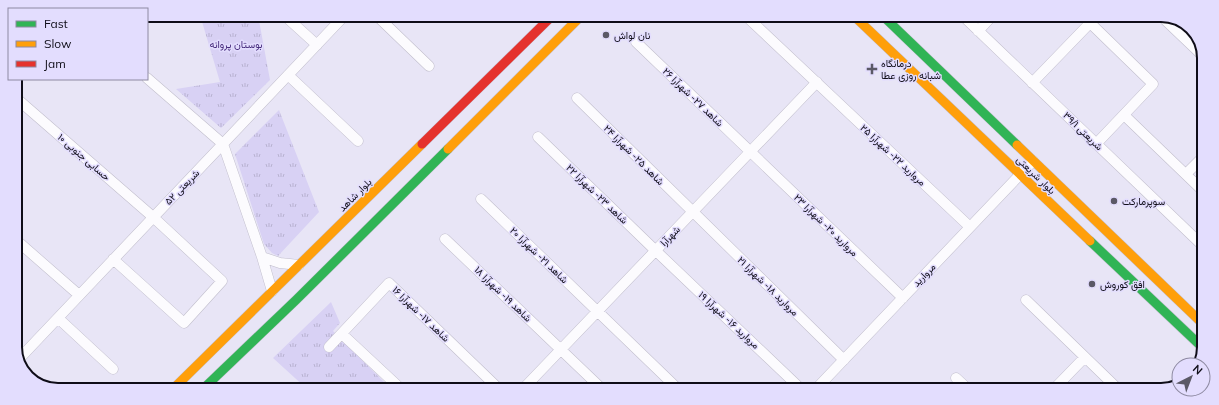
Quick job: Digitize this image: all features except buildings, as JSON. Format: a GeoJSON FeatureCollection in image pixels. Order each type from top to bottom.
{"type":"FeatureCollection","features":[{"type":"Feature","properties":{"kind":"main road","name":"بلوار شاهد"},"geometry":{"type":"LineString","coordinates":[[179,383],[546,22]]}},
{"type":"Feature","properties":{"kind":"main road"},"geometry":{"type":"LineString","coordinates":[[209,383],[296,300],[575,22]]}},
{"type":"Feature","properties":{"kind":"main road","name":"بلوار شریعتی"},"geometry":{"type":"LineString","coordinates":[[860,22],[1197,343]]}},
{"type":"Feature","properties":{"kind":"main road","name":"بلوار شریعتی"},"geometry":{"type":"LineString","coordinates":[[889,22],[1197,318]]}},
{"type":"Feature","properties":{"kind":"street"},"geometry":{"type":"LineString","coordinates":[[292,22],[317,45]]}},
{"type":"Feature","properties":{"kind":"street","name":"شریعتی ۵۲"},"geometry":{"type":"LineString","coordinates":[[23,355],[338,22]]}},
{"type":"Feature","properties":{"kind":"street"},"geometry":{"type":"LineString","coordinates":[[383,22],[429,66]]}},
{"type":"Feature","properties":{"kind":"street","name":"مروارید ۲۲- شهرآرا ۲۵"},"geometry":{"type":"LineString","coordinates":[[752,22],[970,227]]}},
{"type":"Feature","properties":{"kind":"street","name":"شریعتی ۳۹/۱"},"geometry":{"type":"LineString","coordinates":[[969,22],[1197,240]]}},
{"type":"Feature","properties":{"kind":"street"},"geometry":{"type":"LineString","coordinates":[[978,31],[986,22]]}},
{"type":"Feature","properties":{"kind":"street"},"geometry":{"type":"LineString","coordinates":[[1032,83],[1084,22]]}},
{"type":"Feature","properties":{"kind":"street"},"geometry":{"type":"LineString","coordinates":[[1088,22],[1154,84],[1096,144]]}},
{"type":"Feature","properties":{"kind":"street"},"geometry":{"type":"LineString","coordinates":[[1169,23],[1195,48]]}},
{"type":"Feature","properties":{"kind":"street","name":"شاهد ۲۷- شهرآرا ۲۶"},"geometry":{"type":"LineString","coordinates":[[636,42],[750,152]]}},
{"type":"Feature","properties":{"kind":"street"},"geometry":{"type":"LineString","coordinates":[[288,75],[358,142]]}},
{"type":"Feature","properties":{"kind":"street"},"geometry":{"type":"LineString","coordinates":[[148,79],[223,144],[262,257],[272,292]]}},
{"type":"Feature","properties":{"kind":"street","name":"شهرآرا"},"geometry":{"type":"LineString","coordinates":[[529,383],[816,82]]}},
{"type":"Feature","properties":{"kind":"street","name":"شاهد ۲۵- شهرآرا ۲۴"},"geometry":{"type":"LineString","coordinates":[[577,98],[692,212]]}},
{"type":"Feature","properties":{"kind":"street","name":"حسابی جنوبی ۱۰"},"geometry":{"type":"LineString","coordinates":[[22,103],[153,217],[222,281],[184,323],[113,260]]}},
{"type":"Feature","properties":{"kind":"street"},"geometry":{"type":"LineString","coordinates":[[1124,115],[1197,185]]}},
{"type":"Feature","properties":{"kind":"street","name":"شاهد ۲۳- شهرآرا ۲۲"},"geometry":{"type":"LineString","coordinates":[[538,137],[656,251]]}},
{"type":"Feature","properties":{"kind":"street","name":"مروارید ۲۰- شهرآرا ۲۳"},"geometry":{"type":"LineString","coordinates":[[750,152],[903,298]]}},
{"type":"Feature","properties":{"kind":"street","name":"مروارید"},"geometry":{"type":"LineString","coordinates":[[822,383],[1033,161]]}},
{"type":"Feature","properties":{"kind":"street"},"geometry":{"type":"LineString","coordinates":[[1186,174],[1197,162]]}},
{"type":"Feature","properties":{"kind":"street","name":"شاهد ۲۱- شهرآرا ۲۰"},"geometry":{"type":"LineString","coordinates":[[480,199],[672,383]]}},
{"type":"Feature","properties":{"kind":"street","name":"مروارید ۱۸- شهرآرا ۲۱"},"geometry":{"type":"LineString","coordinates":[[692,212],[844,360]]}},
{"type":"Feature","properties":{"kind":"street","name":"شاهد ۱۹- شهرآرا ۱۸"},"geometry":{"type":"LineString","coordinates":[[445,239],[596,383]]}},
{"type":"Feature","properties":{"kind":"street"},"geometry":{"type":"LineString","coordinates":[[22,245],[79,295]]}},
{"type":"Feature","properties":{"kind":"street","name":"مروارید ۱۶- شهرآرا ۱۹"},"geometry":{"type":"LineString","coordinates":[[656,251],[795,383]]}},
{"type":"Feature","properties":{"kind":"street"},"geometry":{"type":"LineString","coordinates":[[262,257],[280,263],[299,265]]}},
{"type":"Feature","properties":{"kind":"street","name":"شاهد ۱۷- شهرآرا ۱۶"},"geometry":{"type":"LineString","coordinates":[[329,347],[389,283],[493,383]]}},
{"type":"Feature","properties":{"kind":"street"},"geometry":{"type":"LineString","coordinates":[[1026,300],[1112,383]]}},
{"type":"Feature","properties":{"kind":"street"},"geometry":{"type":"LineString","coordinates":[[58,318],[113,369]]}},
{"type":"Feature","properties":{"kind":"street"},"geometry":{"type":"LineString","coordinates":[[342,334],[395,383]]}},
{"type":"Feature","properties":{"kind":"street"},"geometry":{"type":"LineString","coordinates":[[1060,383],[1085,357]]}},
{"type":"Feature","properties":{"kind":"street"},"geometry":{"type":"LineString","coordinates":[[956,378],[961,383]]}},
{"type":"Feature","properties":{"kind":"green space","name":"بوستان پروانه"},"geometry":{"type":"Polygon","coordinates":[[[202,22],[259,22],[270,80],[221,128],[176,89],[220,82],[202,22]]]}},
{"type":"Feature","properties":{"kind":"green space"},"geometry":{"type":"Polygon","coordinates":[[[279,110],[319,212],[278,256],[272,253],[264,244],[235,154],[279,110]]]}},
{"type":"Feature","properties":{"kind":"green space"},"geometry":{"type":"Polygon","coordinates":[[[331,302],[340,323],[333,331],[385,383],[300,383],[273,358],[331,302]]]}},
{"type":"Feature","properties":{"kind":"traffic: fast"},"geometry":{"type":"LineString","coordinates":[[889,22],[1017,145]]}},
{"type":"Feature","properties":{"kind":"traffic: fast"},"geometry":{"type":"LineString","coordinates":[[209,383],[296,300],[448,149]]}},
{"type":"Feature","properties":{"kind":"traffic: fast"},"geometry":{"type":"LineString","coordinates":[[1090,241],[1197,342]]}},
{"type":"Feature","properties":{"kind":"traffic: slow"},"geometry":{"type":"LineString","coordinates":[[448,149],[575,22]]}},
{"type":"Feature","properties":{"kind":"traffic: slow"},"geometry":{"type":"LineString","coordinates":[[860,22],[1090,241]]}},
{"type":"Feature","properties":{"kind":"traffic: slow"},"geometry":{"type":"LineString","coordinates":[[179,383],[422,144]]}},
{"type":"Feature","properties":{"kind":"traffic: slow"},"geometry":{"type":"LineString","coordinates":[[1017,145],[1197,318]]}},
{"type":"Feature","properties":{"kind":"traffic: jam"},"geometry":{"type":"LineString","coordinates":[[422,144],[546,22]]}},
{"type":"Feature","properties":{"kind":"place","name":"نان لواش"},"geometry":{"type":"Point","coordinates":[606,35]}},
{"type":"Feature","properties":{"kind":"place","name":"درمانگاه شبانه روزی عطا"},"geometry":{"type":"Point","coordinates":[872,69]}},
{"type":"Feature","properties":{"kind":"place","name":"سوپرمارکت"},"geometry":{"type":"Point","coordinates":[1114,201]}},
{"type":"Feature","properties":{"kind":"place","name":"افق کوروش"},"geometry":{"type":"Point","coordinates":[1092,284]}}]}
